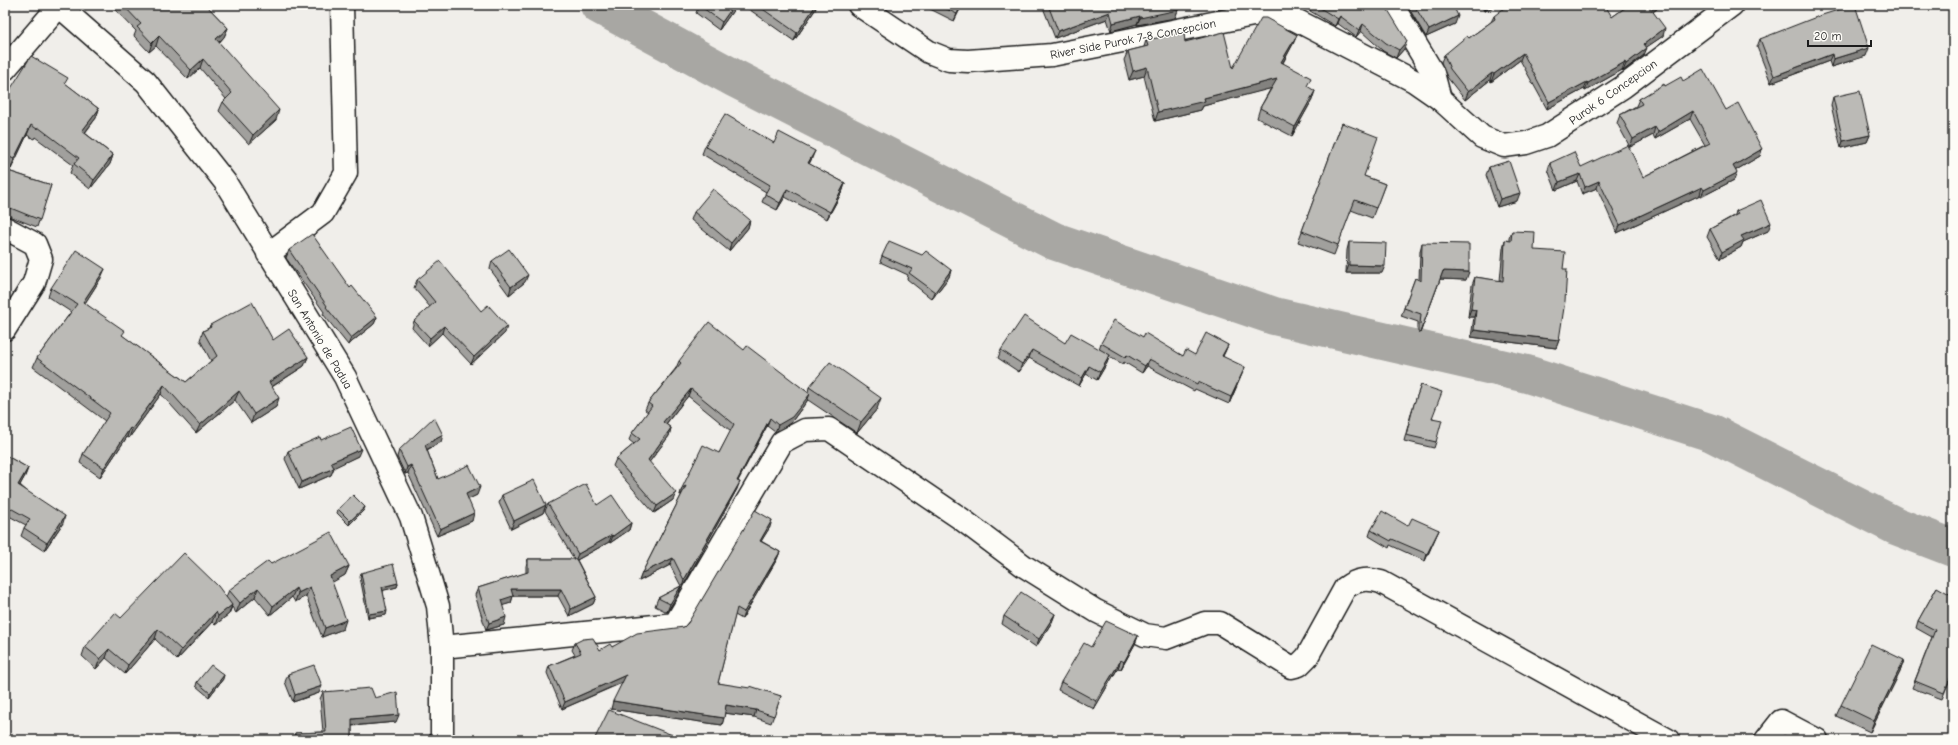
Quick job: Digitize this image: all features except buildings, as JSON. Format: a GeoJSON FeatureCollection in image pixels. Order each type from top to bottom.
{"type":"FeatureCollection","features":[{"type":"Feature","properties":{"kind":"street"},"geometry":{"type":"LineString","coordinates":[[5,69],[59,5]]}},
{"type":"Feature","properties":{"kind":"street","name":"San Antonio de Padua"},"geometry":{"type":"LineString","coordinates":[[59,5],[146,82],[225,182],[345,377],[411,517],[438,606],[442,647],[442,740]]}},
{"type":"Feature","properties":{"kind":"street"},"geometry":{"type":"LineString","coordinates":[[268,254],[323,213],[346,173],[342,5]]}},
{"type":"Feature","properties":{"kind":"street","name":"River Side Purok 7-8 Concepcion"},"geometry":{"type":"LineString","coordinates":[[859,5],[929,52],[949,60],[968,61],[1052,55],[1253,15],[1272,14],[1301,22],[1414,81],[1440,99],[1482,138]]}},
{"type":"Feature","properties":{"kind":"street"},"geometry":{"type":"LineString","coordinates":[[1392,5],[1433,73],[1440,99]]}},
{"type":"Feature","properties":{"kind":"street","name":"Purok 6 Concepcion"},"geometry":{"type":"LineString","coordinates":[[1482,138],[1504,146],[1526,143],[1547,136],[1623,87],[1732,5]]}},
{"type":"Feature","properties":{"kind":"street"},"geometry":{"type":"LineString","coordinates":[[5,228],[35,244],[41,259],[34,283],[5,329]]}},
{"type":"Feature","properties":{"kind":"street"},"geometry":{"type":"LineString","coordinates":[[442,647],[675,624],[782,442],[805,430],[829,429],[960,518],[1024,566],[1096,611],[1145,635],[1166,638],[1205,623],[1220,623],[1290,667],[1299,665],[1307,657],[1345,588],[1353,582],[1371,579],[1381,582],[1668,740]]}},
{"type":"Feature","properties":{"kind":"street"},"geometry":{"type":"LineString","coordinates":[[1766,740],[1782,721],[1817,740]]}},
{"type":"Feature","properties":{"kind":"waterway"},"geometry":{"type":"LineString","coordinates":[[599,5],[734,78],[1054,241],[1274,316],[1527,374],[1712,433],[1896,526],[1953,548]]}}]}
